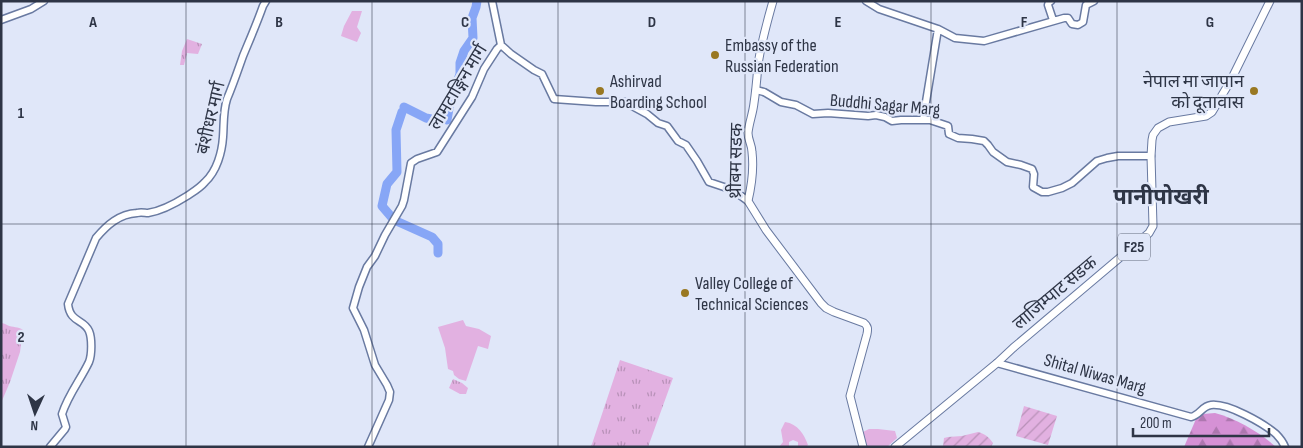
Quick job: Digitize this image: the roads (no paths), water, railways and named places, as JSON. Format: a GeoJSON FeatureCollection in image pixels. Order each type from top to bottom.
{"type":"FeatureCollection","features":[{"type":"Feature","properties":{"kind":"main road","name":"थ्रीबम सडक"},"geometry":{"type":"LineString","coordinates":[[773,1],[766,23],[748,132],[752,149],[753,169],[748,201],[766,230],[821,303],[826,308],[864,323],[867,326],[868,330],[850,396],[863,447]]}},
{"type":"Feature","properties":{"kind":"main road","name":"लाजिम्पाट सडक"},"geometry":{"type":"LineString","coordinates":[[895,447],[1149,234],[1153,226],[1151,156],[1153,135],[1162,125],[1176,120],[1206,116],[1212,112],[1231,80],[1270,1]]}},
{"type":"Feature","properties":{"kind":"street"},"geometry":{"type":"LineString","coordinates":[[1,20],[31,9],[44,1]]}},
{"type":"Feature","properties":{"kind":"street","name":"बंशीधर मार्ग"},"geometry":{"type":"LineString","coordinates":[[50,447],[66,427],[62,414],[72,391],[89,361],[89,332],[72,315],[68,304],[96,238],[103,229],[115,220],[136,213],[149,213],[169,205],[192,192],[210,177],[219,160],[221,151],[222,124],[227,100],[266,1]]}},
{"type":"Feature","properties":{"kind":"street"},"geometry":{"type":"LineString","coordinates":[[492,1],[501,45],[511,54],[542,74],[554,99],[625,102],[647,114],[658,123],[667,126],[678,141],[686,145],[709,182],[733,190],[748,201]]}},
{"type":"Feature","properties":{"kind":"street"},"geometry":{"type":"LineString","coordinates":[[866,1],[879,9],[938,29],[955,38],[984,41],[1066,17],[1072,24],[1078,25],[1083,22],[1086,6],[1094,1]]}},
{"type":"Feature","properties":{"kind":"street"},"geometry":{"type":"LineString","coordinates":[[1051,1],[1048,4],[1053,20]]}},
{"type":"Feature","properties":{"kind":"street"},"geometry":{"type":"LineString","coordinates":[[923,120],[938,29]]}},
{"type":"Feature","properties":{"kind":"street","name":"लामटाङ्गिन मार्ग"},"geometry":{"type":"LineString","coordinates":[[368,447],[389,400],[390,392],[375,364],[364,330],[353,308],[359,287],[367,267],[402,206],[412,164],[417,159],[437,152],[472,96],[484,69],[496,49],[501,45]]}},
{"type":"Feature","properties":{"kind":"street","name":"Buddhi Sagar Marg"},"geometry":{"type":"LineString","coordinates":[[756,90],[764,92],[781,102],[796,105],[813,114],[876,115],[892,121],[930,120],[948,126],[949,134],[958,138],[984,141],[993,152],[1007,162],[1032,169],[1034,174],[1033,187],[1042,192],[1062,188],[1097,161],[1118,156],[1151,156]]}},
{"type":"Feature","properties":{"kind":"street","name":"Shital Niwas Marg"},"geometry":{"type":"LineString","coordinates":[[997,363],[1192,417],[1198,415],[1204,407],[1221,406],[1244,414],[1274,432],[1285,447]]}},
{"type":"Feature","properties":{"kind":"waterway"},"geometry":{"type":"LineString","coordinates":[[447,120],[450,103],[460,74],[460,63],[464,51],[473,38],[472,18],[477,1]]}},
{"type":"Feature","properties":{"kind":"waterway"},"geometry":{"type":"LineString","coordinates":[[404,107],[426,118],[441,121]]}},
{"type":"Feature","properties":{"kind":"waterway"},"geometry":{"type":"LineString","coordinates":[[402,112],[396,130],[397,172],[387,184],[382,206],[394,220],[432,237],[438,244],[438,253]]}},
{"type":"Feature","properties":{"kind":"place","name":"Embassy of the Russian Federation"},"geometry":{"type":"Point","coordinates":[715,55]}},
{"type":"Feature","properties":{"kind":"place","name":"Ashirvad Boarding School"},"geometry":{"type":"Point","coordinates":[600,91]}},
{"type":"Feature","properties":{"kind":"place","name":"नेपाल मा जापान को दूतावास"},"geometry":{"type":"Point","coordinates":[1254,91]}},
{"type":"Feature","properties":{"kind":"place","name":"Valley College of Technical Sciences"},"geometry":{"type":"Point","coordinates":[685,293]}},
{"type":"Feature","properties":{"kind":"district","name":"पानीपोखरी"},"geometry":{"type":"Point","coordinates":[1161,197]}}]}
